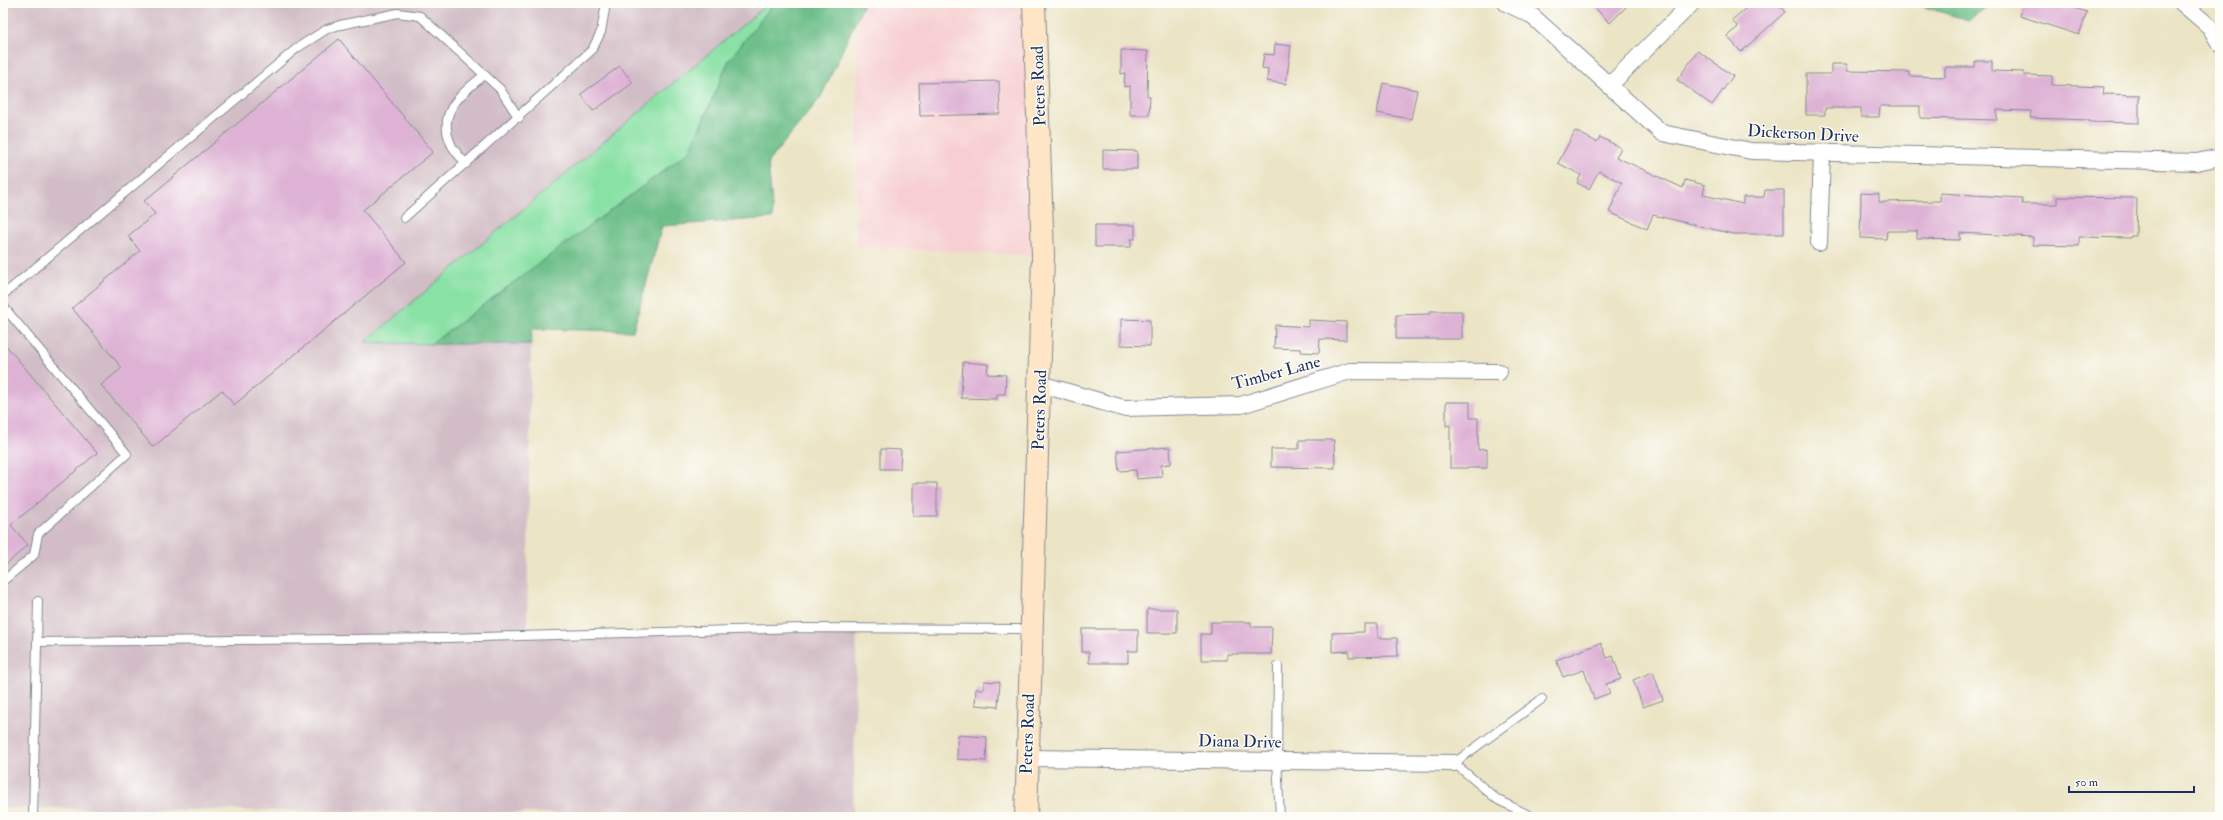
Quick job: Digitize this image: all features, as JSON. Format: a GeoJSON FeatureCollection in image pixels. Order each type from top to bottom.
{"type":"FeatureCollection","features":[{"type":"Feature","properties":{"kind":"street","name":"Peters Road"},"geometry":{"type":"LineString","coordinates":[[1026,817],[1026,758],[1032,629],[1043,256],[1034,3]]}},
{"type":"Feature","properties":{"kind":"street","name":"Dickerson Drive"},"geometry":{"type":"LineString","coordinates":[[1506,3],[1532,16],[1662,133],[1751,151],[2147,162],[2197,162],[2220,157]]}},
{"type":"Feature","properties":{"kind":"street"},"geometry":{"type":"LineString","coordinates":[[1610,85],[1692,3]]}},
{"type":"Feature","properties":{"kind":"street"},"geometry":{"type":"LineString","coordinates":[[2182,3],[2210,28],[2220,44]]}},
{"type":"Feature","properties":{"kind":"street"},"geometry":{"type":"LineString","coordinates":[[1819,243],[1822,154]]}},
{"type":"Feature","properties":{"kind":"street","name":"Timber Lane"},"geometry":{"type":"LineString","coordinates":[[1040,384],[1123,408],[1241,404],[1350,371],[1500,372]]}},
{"type":"Feature","properties":{"kind":"street","name":"Diana Drive"},"geometry":{"type":"LineString","coordinates":[[1026,758],[1454,763]]}},
{"type":"Feature","properties":{"kind":"lane"},"geometry":{"type":"LineString","coordinates":[[404,218],[519,118],[592,50],[601,32],[606,3]]}},
{"type":"Feature","properties":{"kind":"lane"},"geometry":{"type":"LineString","coordinates":[[3,295],[297,48],[327,29],[398,13],[420,16],[500,89],[519,118]]}},
{"type":"Feature","properties":{"kind":"lane"},"geometry":{"type":"LineString","coordinates":[[466,164],[451,144],[448,126],[448,113],[457,99],[484,74]]}},
{"type":"Feature","properties":{"kind":"lane"},"geometry":{"type":"LineString","coordinates":[[3,306],[127,454],[38,534],[34,555],[3,580]]}},
{"type":"Feature","properties":{"kind":"lane"},"geometry":{"type":"LineString","coordinates":[[33,817],[38,601]]}},
{"type":"Feature","properties":{"kind":"lane"},"geometry":{"type":"LineString","coordinates":[[38,642],[448,638],[802,628],[1032,629]]}},
{"type":"Feature","properties":{"kind":"lane"},"geometry":{"type":"LineString","coordinates":[[1278,666],[1277,761],[1280,817]]}},
{"type":"Feature","properties":{"kind":"lane"},"geometry":{"type":"LineString","coordinates":[[1533,817],[1498,800],[1454,763],[1542,699]]}},
{"type":"Feature","properties":{"kind":"shaded area"},"geometry":{"type":"Polygon","coordinates":[[[3,3],[769,3],[365,342],[531,344],[527,635],[857,628],[853,816],[3,808],[3,3]]]}},
{"type":"Feature","properties":{"kind":"shaded area"},"geometry":{"type":"Polygon","coordinates":[[[864,3],[1034,3],[1043,256],[856,247],[858,16],[864,3]]]}},
{"type":"Feature","properties":{"kind":"green space"},"geometry":{"type":"Polygon","coordinates":[[[769,3],[774,3],[729,60],[690,151],[431,344],[365,342],[769,3]]]}},
{"type":"Feature","properties":{"kind":"green space"},"geometry":{"type":"Polygon","coordinates":[[[774,3],[864,3],[821,97],[768,162],[773,218],[662,226],[633,331],[532,329],[531,344],[431,344],[690,151],[729,60],[774,3]]]}},
{"type":"Feature","properties":{"kind":"green space"},"geometry":{"type":"Polygon","coordinates":[[[1911,3],[1993,3],[1968,20],[1911,3]]]}},
{"type":"Feature","properties":{"kind":"building"},"geometry":{"type":"Polygon","coordinates":[[[1590,3],[1630,3],[1610,23],[1590,3]]]}},
{"type":"Feature","properties":{"kind":"building"},"geometry":{"type":"Polygon","coordinates":[[[1752,3],[1777,3],[1785,12],[1741,52],[1727,36],[1738,27],[1732,20],[1752,3]]]}},
{"type":"Feature","properties":{"kind":"building"},"geometry":{"type":"Polygon","coordinates":[[[2024,3],[2058,3],[2087,12],[2079,35],[2020,16],[2024,3]]]}},
{"type":"Feature","properties":{"kind":"building"},"geometry":{"type":"Polygon","coordinates":[[[339,39],[433,152],[363,210],[406,262],[234,405],[222,390],[153,447],[101,385],[122,368],[72,308],[140,251],[128,236],[155,214],[144,201],[339,39]]]}},
{"type":"Feature","properties":{"kind":"building"},"geometry":{"type":"Polygon","coordinates":[[[1275,44],[1291,46],[1286,84],[1267,81],[1268,69],[1262,68],[1264,54],[1274,55],[1275,44]]]}},
{"type":"Feature","properties":{"kind":"building"},"geometry":{"type":"Polygon","coordinates":[[[1121,50],[1148,51],[1147,96],[1150,96],[1149,115],[1130,115],[1130,86],[1124,87],[1125,73],[1121,74],[1121,50]]]}},
{"type":"Feature","properties":{"kind":"building"},"geometry":{"type":"Polygon","coordinates":[[[1698,51],[1733,76],[1712,105],[1677,80],[1698,51]]]}},
{"type":"Feature","properties":{"kind":"building"},"geometry":{"type":"Polygon","coordinates":[[[1975,61],[1992,61],[1992,71],[2024,72],[2024,75],[2052,76],[2052,85],[2104,87],[2103,94],[2139,95],[2139,123],[2089,122],[2089,120],[2030,118],[2031,111],[1997,110],[1997,120],[1920,118],[1920,106],[1880,106],[1879,117],[1861,117],[1861,108],[1825,108],[1825,115],[1806,115],[1806,74],[1831,74],[1831,64],[1847,64],[1847,71],[1909,72],[1909,76],[1945,77],[1945,67],[1975,67],[1975,61]]]}},
{"type":"Feature","properties":{"kind":"building"},"geometry":{"type":"Polygon","coordinates":[[[620,66],[633,83],[593,111],[581,94],[620,66]]]}},
{"type":"Feature","properties":{"kind":"building"},"geometry":{"type":"Polygon","coordinates":[[[999,81],[1000,114],[920,116],[919,83],[999,81]]]}},
{"type":"Feature","properties":{"kind":"building"},"geometry":{"type":"Polygon","coordinates":[[[1383,83],[1417,90],[1411,119],[1377,113],[1383,83]]]}},
{"type":"Feature","properties":{"kind":"building"},"geometry":{"type":"Polygon","coordinates":[[[1575,131],[1597,142],[1600,137],[1621,148],[1616,157],[1683,188],[1685,180],[1705,185],[1703,195],[1743,204],[1743,197],[1764,197],[1765,190],[1784,190],[1784,234],[1733,234],[1653,215],[1647,229],[1609,212],[1622,183],[1599,171],[1589,189],[1577,183],[1581,175],[1558,163],[1575,131]]]}},
{"type":"Feature","properties":{"kind":"building"},"geometry":{"type":"Polygon","coordinates":[[[1103,150],[1137,151],[1137,169],[1103,169],[1103,150]]]}},
{"type":"Feature","properties":{"kind":"building"},"geometry":{"type":"Polygon","coordinates":[[[1861,193],[1879,194],[1879,202],[1940,201],[1940,193],[2022,198],[2022,204],[2057,204],[2057,197],[2137,198],[2136,236],[2131,236],[2131,238],[2079,237],[2079,246],[2033,245],[2033,237],[1960,233],[1960,240],[1917,239],[1917,231],[1887,231],[1886,239],[1860,238],[1861,193]]]}},
{"type":"Feature","properties":{"kind":"building"},"geometry":{"type":"Polygon","coordinates":[[[1095,225],[1135,225],[1135,239],[1131,239],[1131,247],[1095,247],[1095,225]]]}},
{"type":"Feature","properties":{"kind":"building"},"geometry":{"type":"Polygon","coordinates":[[[1430,311],[1462,311],[1462,339],[1396,339],[1396,315],[1430,314],[1430,311]]]}},
{"type":"Feature","properties":{"kind":"building"},"geometry":{"type":"Polygon","coordinates":[[[1121,319],[1150,320],[1150,346],[1121,345],[1121,319]]]}},
{"type":"Feature","properties":{"kind":"building"},"geometry":{"type":"Polygon","coordinates":[[[1309,320],[1346,322],[1346,340],[1320,339],[1319,353],[1301,352],[1301,349],[1274,348],[1275,325],[1309,327],[1309,320]]]}},
{"type":"Feature","properties":{"kind":"building"},"geometry":{"type":"Polygon","coordinates":[[[3,342],[97,453],[11,525],[28,545],[3,567],[3,342]]]}},
{"type":"Feature","properties":{"kind":"building"},"geometry":{"type":"Polygon","coordinates":[[[963,362],[988,364],[987,374],[1006,375],[1005,394],[997,394],[997,399],[961,398],[963,362]]]}},
{"type":"Feature","properties":{"kind":"building"},"geometry":{"type":"Polygon","coordinates":[[[1446,402],[1470,402],[1470,418],[1478,418],[1478,450],[1487,449],[1487,468],[1450,468],[1450,425],[1446,426],[1446,402]]]}},
{"type":"Feature","properties":{"kind":"building"},"geometry":{"type":"Polygon","coordinates":[[[1299,440],[1334,440],[1335,468],[1271,467],[1271,449],[1299,449],[1299,440]]]}},
{"type":"Feature","properties":{"kind":"building"},"geometry":{"type":"Polygon","coordinates":[[[1170,447],[1171,464],[1161,465],[1162,477],[1137,479],[1136,470],[1119,471],[1117,451],[1170,447]]]}},
{"type":"Feature","properties":{"kind":"building"},"geometry":{"type":"Polygon","coordinates":[[[881,449],[901,450],[900,469],[881,469],[881,449]]]}},
{"type":"Feature","properties":{"kind":"building"},"geometry":{"type":"Polygon","coordinates":[[[913,483],[937,483],[937,516],[913,516],[913,483]]]}},
{"type":"Feature","properties":{"kind":"building"},"geometry":{"type":"Polygon","coordinates":[[[1147,609],[1177,609],[1177,633],[1147,633],[1147,609]]]}},
{"type":"Feature","properties":{"kind":"building"},"geometry":{"type":"Polygon","coordinates":[[[1211,622],[1251,622],[1251,627],[1272,627],[1271,654],[1227,654],[1227,660],[1201,660],[1201,634],[1211,634],[1211,622]]]}},
{"type":"Feature","properties":{"kind":"building"},"geometry":{"type":"Polygon","coordinates":[[[1364,624],[1378,624],[1378,638],[1397,638],[1398,656],[1349,657],[1349,651],[1332,652],[1332,633],[1364,632],[1364,624]]]}},
{"type":"Feature","properties":{"kind":"building"},"geometry":{"type":"Polygon","coordinates":[[[1082,629],[1138,629],[1138,651],[1128,651],[1128,663],[1089,663],[1089,652],[1082,652],[1082,629]]]}},
{"type":"Feature","properties":{"kind":"building"},"geometry":{"type":"Polygon","coordinates":[[[1601,643],[1607,658],[1613,656],[1621,679],[1606,684],[1610,693],[1594,699],[1584,670],[1563,677],[1556,660],[1601,643]]]}},
{"type":"Feature","properties":{"kind":"building"},"geometry":{"type":"Polygon","coordinates":[[[1653,672],[1663,700],[1643,707],[1633,680],[1653,672]]]}},
{"type":"Feature","properties":{"kind":"building"},"geometry":{"type":"Polygon","coordinates":[[[984,681],[1000,682],[998,707],[975,705],[976,689],[984,689],[984,681]]]}},
{"type":"Feature","properties":{"kind":"building"},"geometry":{"type":"Polygon","coordinates":[[[958,735],[987,737],[986,761],[957,759],[958,735]]]}}]}
